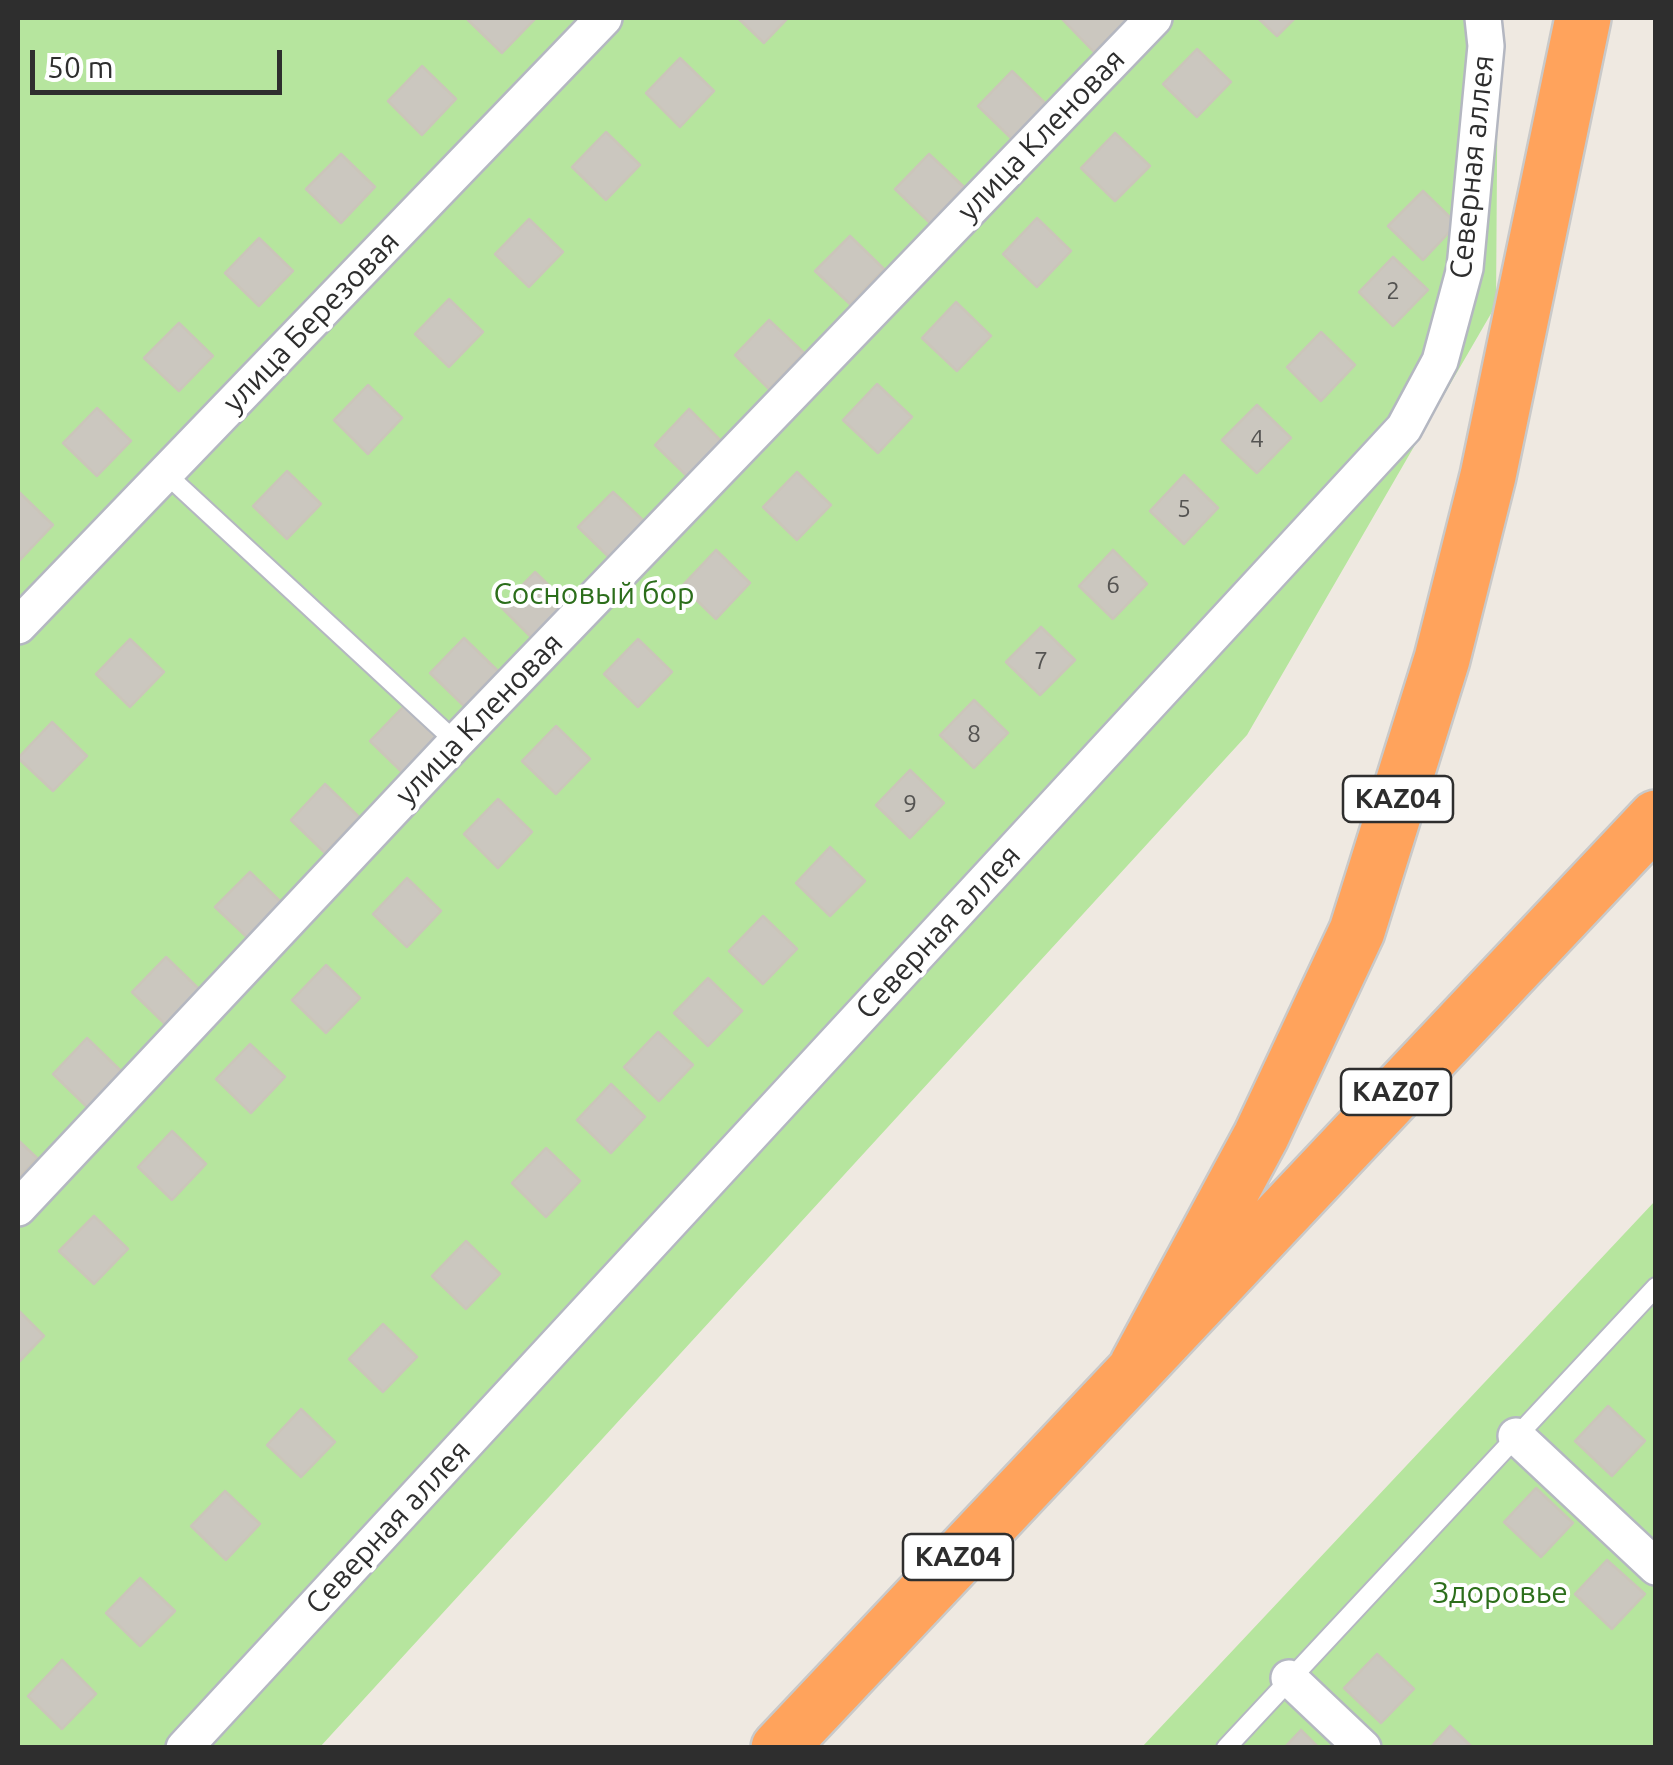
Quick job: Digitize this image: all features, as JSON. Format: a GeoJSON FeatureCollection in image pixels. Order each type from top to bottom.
{"type":"FeatureCollection","features":[{"type":"Feature","properties":{"kind":"highway","name":"KАZ04"},"geometry":{"type":"LineString","coordinates":[[1544,191],[1558,18]]}},
{"type":"Feature","properties":{"kind":"highway","name":"KАZ04"},"geometry":{"type":"LineString","coordinates":[[779,1748],[1137,1366],[1261,1136],[1357,930],[1442,659],[1488,476],[1544,191],[1583,18]]}},
{"type":"Feature","properties":{"kind":"highway","name":"KAZ07"},"geometry":{"type":"LineString","coordinates":[[1137,1366],[1656,818]]}},
{"type":"Feature","properties":{"kind":"street","name":"улица Березовая"},"geometry":{"type":"LineString","coordinates":[[18,626],[604,18]]}},
{"type":"Feature","properties":{"kind":"street","name":"улица Кленовая"},"geometry":{"type":"LineString","coordinates":[[18,1208],[456,742],[1154,18]]}},
{"type":"Feature","properties":{"kind":"street","name":"Северная аллея"},"geometry":{"type":"LineString","coordinates":[[184,1748],[1404,428],[1440,361],[1465,268],[1486,46],[1483,18]]}},
{"type":"Feature","properties":{"kind":"street"},"geometry":{"type":"LineString","coordinates":[[1516,1436],[1656,1566]]}},
{"type":"Feature","properties":{"kind":"street"},"geometry":{"type":"LineString","coordinates":[[1289,1678],[1364,1748]]}},
{"type":"Feature","properties":{"kind":"lane"},"geometry":{"type":"LineString","coordinates":[[165,473],[456,742]]}},
{"type":"Feature","properties":{"kind":"lane"},"geometry":{"type":"LineString","coordinates":[[1226,1748],[1656,1286]]}},
{"type":"Feature","properties":{"kind":"green space","name":"Сосновый бор"},"geometry":{"type":"Polygon","coordinates":[[[18,18],[1498,18],[1496,305],[1247,735],[320,1747],[18,1747],[18,18]]]}},
{"type":"Feature","properties":{"kind":"green space","name":"Здоровье"},"geometry":{"type":"Polygon","coordinates":[[[1655,1201],[1655,1747],[1142,1747],[1655,1201]]]}},
{"type":"Feature","properties":{"kind":"building"},"geometry":{"type":"Polygon","coordinates":[[[470,18],[536,18],[502,53],[470,18]]]}},
{"type":"Feature","properties":{"kind":"building"},"geometry":{"type":"Polygon","coordinates":[[[738,18],[788,18],[764,43],[738,18]]]}},
{"type":"Feature","properties":{"kind":"building"},"geometry":{"type":"Polygon","coordinates":[[[1061,18],[1128,18],[1094,52],[1061,18]]]}},
{"type":"Feature","properties":{"kind":"building"},"geometry":{"type":"Polygon","coordinates":[[[1258,18],[1295,18],[1277,36],[1258,18]]]}},
{"type":"Feature","properties":{"kind":"building"},"geometry":{"type":"Polygon","coordinates":[[[1197,49],[1231,82],[1197,117],[1163,84],[1197,49]]]}},
{"type":"Feature","properties":{"kind":"building"},"geometry":{"type":"Polygon","coordinates":[[[680,58],[714,91],[680,127],[646,93],[680,58]]]}},
{"type":"Feature","properties":{"kind":"building"},"geometry":{"type":"Polygon","coordinates":[[[422,66],[456,99],[422,135],[388,101],[422,66]]]}},
{"type":"Feature","properties":{"kind":"building"},"geometry":{"type":"Polygon","coordinates":[[[1012,71],[1046,104],[1012,139],[978,106],[1012,71]]]}},
{"type":"Feature","properties":{"kind":"building"},"geometry":{"type":"Polygon","coordinates":[[[606,132],[640,165],[606,200],[572,167],[606,132]]]}},
{"type":"Feature","properties":{"kind":"building"},"geometry":{"type":"Polygon","coordinates":[[[1115,133],[1150,166],[1115,201],[1081,168],[1115,133]]]}},
{"type":"Feature","properties":{"kind":"building"},"geometry":{"type":"Polygon","coordinates":[[[341,154],[375,187],[341,223],[306,189],[341,154]]]}},
{"type":"Feature","properties":{"kind":"building"},"geometry":{"type":"Polygon","coordinates":[[[929,154],[964,187],[930,223],[895,189],[929,154]]]}},
{"type":"Feature","properties":{"kind":"building"},"geometry":{"type":"Polygon","coordinates":[[[1423,191],[1457,224],[1423,260],[1388,226],[1423,191]]]}},
{"type":"Feature","properties":{"kind":"building"},"geometry":{"type":"Polygon","coordinates":[[[1037,218],[1071,251],[1037,287],[1003,254],[1037,218]]]}},
{"type":"Feature","properties":{"kind":"building"},"geometry":{"type":"Polygon","coordinates":[[[529,219],[563,252],[529,287],[495,254],[529,219]]]}},
{"type":"Feature","properties":{"kind":"building"},"geometry":{"type":"Polygon","coordinates":[[[850,236],[884,269],[850,304],[815,271],[850,236]]]}},
{"type":"Feature","properties":{"kind":"building"},"geometry":{"type":"Polygon","coordinates":[[[259,238],[293,271],[259,306],[225,273],[259,238]]]}},
{"type":"Feature","properties":{"kind":"building"},"geometry":{"type":"Polygon","coordinates":[[[1393,257],[1428,290],[1393,326],[1359,292],[1393,257]]]}},
{"type":"Feature","properties":{"kind":"building"},"geometry":{"type":"Polygon","coordinates":[[[449,299],[483,332],[449,367],[415,334],[449,299]]]}},
{"type":"Feature","properties":{"kind":"building"},"geometry":{"type":"Polygon","coordinates":[[[956,302],[991,336],[957,371],[922,338],[956,302]]]}},
{"type":"Feature","properties":{"kind":"building"},"geometry":{"type":"Polygon","coordinates":[[[769,320],[804,353],[769,389],[735,355],[769,320]]]}},
{"type":"Feature","properties":{"kind":"building"},"geometry":{"type":"Polygon","coordinates":[[[179,323],[213,356],[179,391],[144,358],[179,323]]]}},
{"type":"Feature","properties":{"kind":"building"},"geometry":{"type":"Polygon","coordinates":[[[1321,332],[1355,365],[1321,401],[1287,367],[1321,332]]]}},
{"type":"Feature","properties":{"kind":"building"},"geometry":{"type":"Polygon","coordinates":[[[877,384],[912,417],[878,453],[843,420],[877,384]]]}},
{"type":"Feature","properties":{"kind":"building"},"geometry":{"type":"Polygon","coordinates":[[[368,385],[402,418],[368,454],[334,420],[368,385]]]}},
{"type":"Feature","properties":{"kind":"building"},"geometry":{"type":"Polygon","coordinates":[[[1257,405],[1291,438],[1257,473],[1222,440],[1257,405]]]}},
{"type":"Feature","properties":{"kind":"building"},"geometry":{"type":"Polygon","coordinates":[[[97,408],[131,441],[97,476],[63,443],[97,408]]]}},
{"type":"Feature","properties":{"kind":"building"},"geometry":{"type":"Polygon","coordinates":[[[689,409],[723,443],[689,478],[655,445],[689,409]]]}},
{"type":"Feature","properties":{"kind":"building"},"geometry":{"type":"Polygon","coordinates":[[[287,471],[321,504],[287,539],[253,506],[287,471]]]}},
{"type":"Feature","properties":{"kind":"building"},"geometry":{"type":"Polygon","coordinates":[[[797,472],[831,505],[797,540],[763,507],[797,472]]]}},
{"type":"Feature","properties":{"kind":"building"},"geometry":{"type":"Polygon","coordinates":[[[1184,475],[1218,508],[1184,544],[1150,511],[1184,475]]]}},
{"type":"Feature","properties":{"kind":"building"},"geometry":{"type":"Polygon","coordinates":[[[613,492],[647,524],[612,560],[578,527],[613,492]]]}},
{"type":"Feature","properties":{"kind":"building"},"geometry":{"type":"Polygon","coordinates":[[[18,494],[53,525],[19,561],[18,494]]]}},
{"type":"Feature","properties":{"kind":"building"},"geometry":{"type":"Polygon","coordinates":[[[716,550],[750,583],[716,619],[682,586],[716,550]]]}},
{"type":"Feature","properties":{"kind":"building"},"geometry":{"type":"Polygon","coordinates":[[[1113,550],[1147,584],[1113,619],[1079,586],[1113,550]]]}},
{"type":"Feature","properties":{"kind":"building"},"geometry":{"type":"Polygon","coordinates":[[[535,572],[569,605],[535,641],[501,607],[535,572]]]}},
{"type":"Feature","properties":{"kind":"building"},"geometry":{"type":"Polygon","coordinates":[[[1041,627],[1075,660],[1040,695],[1006,662],[1041,627]]]}},
{"type":"Feature","properties":{"kind":"building"},"geometry":{"type":"Polygon","coordinates":[[[464,638],[498,671],[464,706],[430,673],[464,638]]]}},
{"type":"Feature","properties":{"kind":"building"},"geometry":{"type":"Polygon","coordinates":[[[130,639],[164,672],[130,707],[96,674],[130,639]]]}},
{"type":"Feature","properties":{"kind":"building"},"geometry":{"type":"Polygon","coordinates":[[[638,639],[672,672],[638,707],[604,674],[638,639]]]}},
{"type":"Feature","properties":{"kind":"building"},"geometry":{"type":"Polygon","coordinates":[[[974,700],[1008,733],[974,768],[940,735],[974,700]]]}},
{"type":"Feature","properties":{"kind":"building"},"geometry":{"type":"Polygon","coordinates":[[[404,706],[438,739],[404,774],[370,741],[404,706]]]}},
{"type":"Feature","properties":{"kind":"building"},"geometry":{"type":"Polygon","coordinates":[[[52,722],[87,756],[53,791],[18,758],[52,722]]]}},
{"type":"Feature","properties":{"kind":"building"},"geometry":{"type":"Polygon","coordinates":[[[556,726],[590,759],[556,794],[522,761],[556,726]]]}},
{"type":"Feature","properties":{"kind":"building"},"geometry":{"type":"Polygon","coordinates":[[[910,770],[944,803],[910,838],[876,805],[910,770]]]}},
{"type":"Feature","properties":{"kind":"building"},"geometry":{"type":"Polygon","coordinates":[[[325,784],[359,817],[325,853],[291,820],[325,784]]]}},
{"type":"Feature","properties":{"kind":"building"},"geometry":{"type":"Polygon","coordinates":[[[498,799],[532,832],[498,868],[464,834],[498,799]]]}},
{"type":"Feature","properties":{"kind":"building"},"geometry":{"type":"Polygon","coordinates":[[[830,847],[865,881],[830,916],[796,883],[830,847]]]}},
{"type":"Feature","properties":{"kind":"building"},"geometry":{"type":"Polygon","coordinates":[[[250,872],[284,905],[250,940],[215,907],[250,872]]]}},
{"type":"Feature","properties":{"kind":"building"},"geometry":{"type":"Polygon","coordinates":[[[407,878],[441,911],[407,947],[373,914],[407,878]]]}},
{"type":"Feature","properties":{"kind":"building"},"geometry":{"type":"Polygon","coordinates":[[[763,916],[797,949],[763,984],[729,951],[763,916]]]}},
{"type":"Feature","properties":{"kind":"building"},"geometry":{"type":"Polygon","coordinates":[[[166,957],[200,990],[166,1025],[132,992],[166,957]]]}},
{"type":"Feature","properties":{"kind":"building"},"geometry":{"type":"Polygon","coordinates":[[[326,965],[360,998],[326,1033],[292,1000],[326,965]]]}},
{"type":"Feature","properties":{"kind":"building"},"geometry":{"type":"Polygon","coordinates":[[[708,978],[742,1011],[708,1046],[674,1013],[708,978]]]}},
{"type":"Feature","properties":{"kind":"building"},"geometry":{"type":"Polygon","coordinates":[[[658,1032],[693,1065],[659,1101],[624,1067],[658,1032]]]}},
{"type":"Feature","properties":{"kind":"building"},"geometry":{"type":"Polygon","coordinates":[[[87,1038],[121,1071],[87,1107],[53,1074],[87,1038]]]}},
{"type":"Feature","properties":{"kind":"building"},"geometry":{"type":"Polygon","coordinates":[[[250,1044],[285,1077],[251,1113],[216,1079],[250,1044]]]}},
{"type":"Feature","properties":{"kind":"building"},"geometry":{"type":"Polygon","coordinates":[[[611,1084],[645,1117],[611,1153],[577,1120],[611,1084]]]}},
{"type":"Feature","properties":{"kind":"building"},"geometry":{"type":"Polygon","coordinates":[[[172,1131],[206,1164],[172,1200],[138,1167],[172,1131]]]}},
{"type":"Feature","properties":{"kind":"building"},"geometry":{"type":"Polygon","coordinates":[[[18,1140],[37,1158],[18,1179],[18,1140]]]}},
{"type":"Feature","properties":{"kind":"building"},"geometry":{"type":"Polygon","coordinates":[[[546,1148],[580,1181],[546,1217],[512,1183],[546,1148]]]}},
{"type":"Feature","properties":{"kind":"building"},"geometry":{"type":"Polygon","coordinates":[[[94,1216],[128,1249],[94,1284],[59,1251],[94,1216]]]}},
{"type":"Feature","properties":{"kind":"building"},"geometry":{"type":"Polygon","coordinates":[[[466,1241],[500,1274],[466,1309],[432,1276],[466,1241]]]}},
{"type":"Feature","properties":{"kind":"building"},"geometry":{"type":"Polygon","coordinates":[[[18,1310],[44,1336],[18,1363],[18,1310]]]}},
{"type":"Feature","properties":{"kind":"building"},"geometry":{"type":"Polygon","coordinates":[[[383,1324],[417,1357],[383,1392],[349,1359],[383,1324]]]}},
{"type":"Feature","properties":{"kind":"building"},"geometry":{"type":"Polygon","coordinates":[[[1608,1406],[1645,1441],[1612,1476],[1575,1441],[1608,1406]]]}},
{"type":"Feature","properties":{"kind":"building"},"geometry":{"type":"Polygon","coordinates":[[[301,1409],[335,1442],[301,1477],[267,1445],[301,1409]]]}},
{"type":"Feature","properties":{"kind":"building"},"geometry":{"type":"Polygon","coordinates":[[[1536,1488],[1573,1523],[1541,1557],[1504,1522],[1536,1488]]]}},
{"type":"Feature","properties":{"kind":"building"},"geometry":{"type":"Polygon","coordinates":[[[225,1491],[260,1524],[226,1560],[191,1526],[225,1491]]]}},
{"type":"Feature","properties":{"kind":"building"},"geometry":{"type":"Polygon","coordinates":[[[1607,1560],[1645,1594],[1612,1629],[1575,1594],[1607,1560]]]}},
{"type":"Feature","properties":{"kind":"building"},"geometry":{"type":"Polygon","coordinates":[[[140,1578],[175,1611],[140,1646],[106,1613],[140,1578]]]}},
{"type":"Feature","properties":{"kind":"building"},"geometry":{"type":"Polygon","coordinates":[[[1377,1654],[1414,1689],[1381,1723],[1344,1688],[1377,1654]]]}},
{"type":"Feature","properties":{"kind":"building"},"geometry":{"type":"Polygon","coordinates":[[[62,1660],[96,1694],[62,1729],[28,1696],[62,1660]]]}},
{"type":"Feature","properties":{"kind":"building"},"geometry":{"type":"Polygon","coordinates":[[[1450,1726],[1473,1748],[1430,1748],[1450,1726]]]}},
{"type":"Feature","properties":{"kind":"building"},"geometry":{"type":"Polygon","coordinates":[[[1301,1730],[1319,1748],[1284,1748],[1301,1730]]]}}]}
